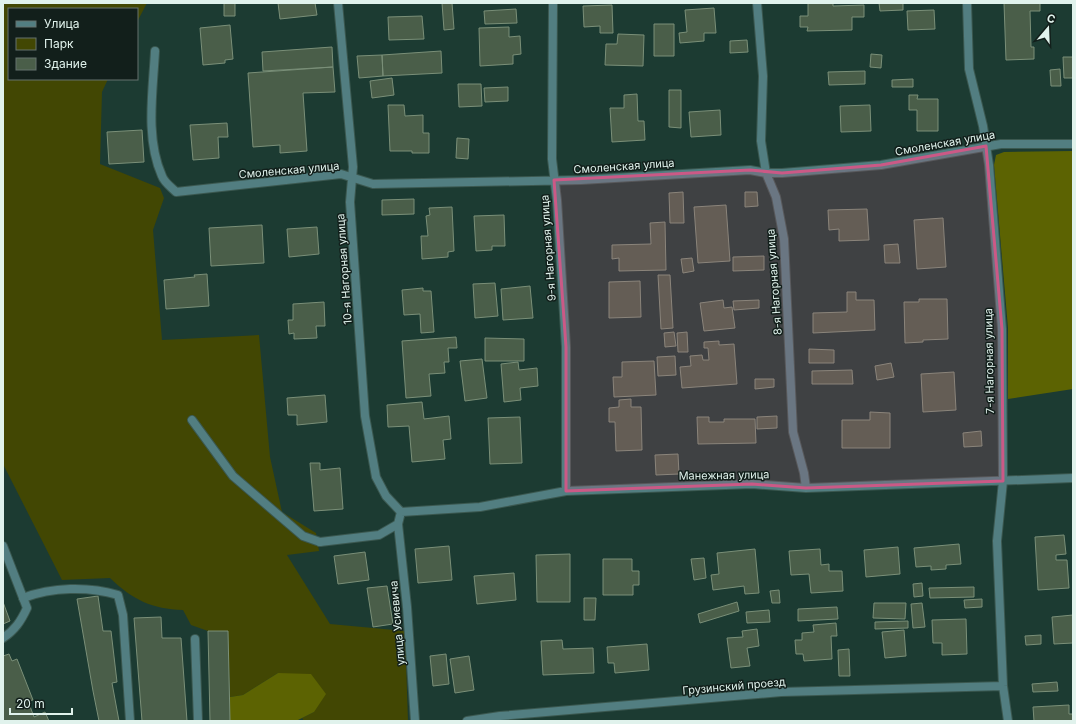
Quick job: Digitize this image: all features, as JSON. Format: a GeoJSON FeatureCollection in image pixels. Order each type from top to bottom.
{"type":"FeatureCollection","features":[{"type":"Feature","properties":{"kind":"street","name":"10-я Нагорная улица"},"geometry":{"type":"LineString","coordinates":[[338,3],[352,178],[350,202],[365,416],[376,477],[386,496],[401,512]]}},
{"type":"Feature","properties":{"kind":"street","name":"9-я Нагорная улица"},"geometry":{"type":"LineString","coordinates":[[553,3],[552,159],[566,348],[566,491]]}},
{"type":"Feature","properties":{"kind":"street","name":"8-я Нагорная улица"},"geometry":{"type":"LineString","coordinates":[[757,3],[762,76],[762,141],[766,173],[776,197],[784,239],[793,432],[804,473],[806,488]]}},
{"type":"Feature","properties":{"kind":"street","name":"7-я Нагорная улица"},"geometry":{"type":"LineString","coordinates":[[967,3],[970,69],[986,146],[1002,328],[1003,481],[997,541],[1003,686],[1008,721]]}},
{"type":"Feature","properties":{"kind":"street","name":"Смоленская улица"},"geometry":{"type":"LineString","coordinates":[[155,51],[152,107],[154,152],[162,178],[176,192],[341,174],[373,184],[634,178],[679,173],[750,170],[766,173],[881,165],[971,151],[986,146],[1073,144]]}},
{"type":"Feature","properties":{"kind":"street"},"geometry":{"type":"LineString","coordinates":[[192,420],[233,476],[303,536],[320,542],[379,535],[398,524],[401,512]]}},
{"type":"Feature","properties":{"kind":"street","name":"Манежная улица"},"geometry":{"type":"LineString","coordinates":[[401,512],[480,507],[566,491],[752,484],[806,488],[1073,478]]}},
{"type":"Feature","properties":{"kind":"street","name":"улица Усиевича"},"geometry":{"type":"LineString","coordinates":[[398,524],[407,607],[415,721]]}},
{"type":"Feature","properties":{"kind":"street"},"geometry":{"type":"LineString","coordinates":[[3,546],[26,608],[22,620],[3,638]]}},
{"type":"Feature","properties":{"kind":"street"},"geometry":{"type":"LineString","coordinates":[[23,598],[60,590],[99,589],[118,595],[123,615],[130,721]]}},
{"type":"Feature","properties":{"kind":"street"},"geometry":{"type":"LineString","coordinates":[[195,639],[198,721]]}},
{"type":"Feature","properties":{"kind":"street","name":"Грузинский проезд"},"geometry":{"type":"LineString","coordinates":[[467,721],[500,716],[781,692],[1003,686]]}},
{"type":"Feature","properties":{"kind":"highlighted area"},"geometry":{"type":"Polygon","coordinates":[[[986,146],[1002,329],[1003,481],[806,488],[752,484],[566,491],[566,347],[554,180],[750,170],[782,173],[881,165],[986,146]]]}},
{"type":"Feature","properties":{"kind":"green space"},"geometry":{"type":"Polygon","coordinates":[[[3,3],[147,3],[138,20],[138,8],[8,8],[8,80],[108,80],[102,92],[100,164],[160,188],[164,198],[153,230],[162,340],[259,335],[270,457],[282,512],[316,533],[319,551],[287,555],[330,624],[405,631],[408,721],[304,721],[302,718],[314,712],[278,673],[243,695],[230,697],[228,631],[208,631],[191,625],[183,610],[162,608],[144,602],[135,598],[118,586],[110,578],[62,580],[3,464],[3,3]]]}},
{"type":"Feature","properties":{"kind":"green space"},"geometry":{"type":"Polygon","coordinates":[[[1073,151],[1073,389],[1008,399],[1008,328],[994,165],[996,155],[1004,152],[1073,151]]]}},
{"type":"Feature","properties":{"kind":"green space"},"geometry":{"type":"Polygon","coordinates":[[[278,673],[311,674],[326,694],[314,712],[296,721],[230,721],[230,697],[243,695],[278,673]]]}},
{"type":"Feature","properties":{"kind":"building"},"geometry":{"type":"Polygon","coordinates":[[[224,3],[235,3],[235,16],[224,16],[224,3]]]}},
{"type":"Feature","properties":{"kind":"building"},"geometry":{"type":"Polygon","coordinates":[[[278,3],[315,3],[317,15],[280,19],[278,3]]]}},
{"type":"Feature","properties":{"kind":"building"},"geometry":{"type":"Polygon","coordinates":[[[442,3],[452,3],[454,29],[444,30],[442,3]]]}},
{"type":"Feature","properties":{"kind":"building"},"geometry":{"type":"Polygon","coordinates":[[[808,3],[833,3],[833,6],[864,5],[864,17],[852,17],[852,30],[807,31],[808,27],[800,27],[800,16],[808,16],[808,3]]]}},
{"type":"Feature","properties":{"kind":"building"},"geometry":{"type":"Polygon","coordinates":[[[879,3],[903,3],[903,10],[880,11],[879,3]]]}},
{"type":"Feature","properties":{"kind":"building"},"geometry":{"type":"Polygon","coordinates":[[[1004,3],[1040,3],[1040,11],[1030,11],[1031,47],[1034,47],[1034,59],[1006,60],[1004,3]]]}},
{"type":"Feature","properties":{"kind":"building"},"geometry":{"type":"Polygon","coordinates":[[[612,5],[613,33],[600,33],[600,26],[584,27],[583,6],[612,5]]]}},
{"type":"Feature","properties":{"kind":"building"},"geometry":{"type":"Polygon","coordinates":[[[714,8],[716,33],[704,33],[704,41],[680,43],[679,33],[687,32],[685,10],[714,8]]]}},
{"type":"Feature","properties":{"kind":"building"},"geometry":{"type":"Polygon","coordinates":[[[516,9],[517,23],[485,24],[484,11],[516,9]]]}},
{"type":"Feature","properties":{"kind":"building"},"geometry":{"type":"Polygon","coordinates":[[[934,10],[935,29],[908,30],[907,11],[934,10]]]}},
{"type":"Feature","properties":{"kind":"building"},"geometry":{"type":"Polygon","coordinates":[[[422,16],[424,39],[389,40],[388,17],[422,16]]]}},
{"type":"Feature","properties":{"kind":"building"},"geometry":{"type":"Polygon","coordinates":[[[654,24],[674,24],[674,56],[654,56],[654,24]]]}},
{"type":"Feature","properties":{"kind":"building"},"geometry":{"type":"Polygon","coordinates":[[[230,25],[233,59],[225,60],[225,63],[203,65],[200,28],[230,25]]]}},
{"type":"Feature","properties":{"kind":"building"},"geometry":{"type":"Polygon","coordinates":[[[509,27],[509,37],[520,36],[521,54],[513,55],[513,64],[480,66],[479,28],[509,27]]]}},
{"type":"Feature","properties":{"kind":"building"},"geometry":{"type":"Polygon","coordinates":[[[618,34],[644,35],[643,66],[605,65],[606,44],[617,44],[618,34]]]}},
{"type":"Feature","properties":{"kind":"building"},"geometry":{"type":"Polygon","coordinates":[[[747,40],[748,52],[730,53],[730,41],[747,40]]]}},
{"type":"Feature","properties":{"kind":"building"},"geometry":{"type":"Polygon","coordinates":[[[332,47],[333,67],[263,71],[262,52],[332,47]]]}},
{"type":"Feature","properties":{"kind":"building"},"geometry":{"type":"Polygon","coordinates":[[[441,51],[442,73],[383,76],[382,55],[441,51]]]}},
{"type":"Feature","properties":{"kind":"building"},"geometry":{"type":"Polygon","coordinates":[[[871,54],[882,55],[881,68],[870,67],[871,54]]]}},
{"type":"Feature","properties":{"kind":"building"},"geometry":{"type":"Polygon","coordinates":[[[382,55],[383,76],[359,78],[357,56],[382,55]]]}},
{"type":"Feature","properties":{"kind":"building"},"geometry":{"type":"Polygon","coordinates":[[[1063,57],[1073,57],[1073,78],[1064,78],[1063,57]]]}},
{"type":"Feature","properties":{"kind":"building"},"geometry":{"type":"Polygon","coordinates":[[[333,67],[335,92],[303,93],[307,151],[280,153],[280,145],[253,147],[248,73],[333,67]]]}},
{"type":"Feature","properties":{"kind":"building"},"geometry":{"type":"Polygon","coordinates":[[[1060,69],[1061,86],[1051,86],[1050,70],[1060,69]]]}},
{"type":"Feature","properties":{"kind":"building"},"geometry":{"type":"Polygon","coordinates":[[[865,71],[865,84],[829,85],[828,72],[865,71]]]}},
{"type":"Feature","properties":{"kind":"building"},"geometry":{"type":"Polygon","coordinates":[[[392,78],[394,95],[372,98],[370,81],[392,78]]]}},
{"type":"Feature","properties":{"kind":"building"},"geometry":{"type":"Polygon","coordinates":[[[913,79],[913,87],[892,87],[892,80],[913,79]]]}},
{"type":"Feature","properties":{"kind":"building"},"geometry":{"type":"Polygon","coordinates":[[[458,84],[481,84],[482,106],[459,107],[458,84]]]}},
{"type":"Feature","properties":{"kind":"building"},"geometry":{"type":"Polygon","coordinates":[[[508,87],[508,101],[485,102],[484,88],[508,87]]]}},
{"type":"Feature","properties":{"kind":"building"},"geometry":{"type":"Polygon","coordinates":[[[669,90],[681,90],[681,128],[669,127],[669,90]]]}},
{"type":"Feature","properties":{"kind":"building"},"geometry":{"type":"Polygon","coordinates":[[[637,94],[638,121],[644,121],[645,140],[612,142],[610,108],[624,108],[624,95],[637,94]]]}},
{"type":"Feature","properties":{"kind":"building"},"geometry":{"type":"Polygon","coordinates":[[[909,95],[918,95],[917,99],[938,99],[938,131],[917,131],[917,110],[909,110],[909,95]]]}},
{"type":"Feature","properties":{"kind":"building"},"geometry":{"type":"Polygon","coordinates":[[[388,105],[404,105],[405,116],[423,115],[423,133],[429,133],[429,153],[390,151],[388,105]]]}},
{"type":"Feature","properties":{"kind":"building"},"geometry":{"type":"Polygon","coordinates":[[[870,105],[871,131],[841,132],[840,106],[870,105]]]}},
{"type":"Feature","properties":{"kind":"building"},"geometry":{"type":"Polygon","coordinates":[[[720,110],[721,135],[691,137],[689,112],[720,110]]]}},
{"type":"Feature","properties":{"kind":"building"},"geometry":{"type":"Polygon","coordinates":[[[227,123],[228,137],[218,137],[219,158],[193,160],[190,125],[227,123]]]}},
{"type":"Feature","properties":{"kind":"building"},"geometry":{"type":"Polygon","coordinates":[[[142,130],[144,162],[109,164],[107,132],[142,130]]]}},
{"type":"Feature","properties":{"kind":"building"},"geometry":{"type":"Polygon","coordinates":[[[457,138],[469,139],[468,159],[456,158],[457,138]]]}},
{"type":"Feature","properties":{"kind":"building"},"geometry":{"type":"Polygon","coordinates":[[[683,192],[684,223],[670,223],[669,193],[683,192]]]}},
{"type":"Feature","properties":{"kind":"building"},"geometry":{"type":"Polygon","coordinates":[[[745,192],[757,192],[758,206],[745,207],[745,192]]]}},
{"type":"Feature","properties":{"kind":"building"},"geometry":{"type":"Polygon","coordinates":[[[414,199],[414,214],[382,215],[382,200],[414,199]]]}},
{"type":"Feature","properties":{"kind":"building"},"geometry":{"type":"Polygon","coordinates":[[[726,205],[730,261],[698,263],[694,207],[726,205]]]}},
{"type":"Feature","properties":{"kind":"building"},"geometry":{"type":"Polygon","coordinates":[[[452,207],[454,251],[448,252],[448,257],[422,259],[421,236],[428,236],[426,216],[430,215],[429,208],[452,207]]]}},
{"type":"Feature","properties":{"kind":"building"},"geometry":{"type":"Polygon","coordinates":[[[867,209],[869,240],[839,241],[839,229],[829,230],[828,210],[867,209]]]}},
{"type":"Feature","properties":{"kind":"building"},"geometry":{"type":"Polygon","coordinates":[[[504,215],[505,246],[492,246],[492,250],[476,251],[474,216],[504,215]]]}},
{"type":"Feature","properties":{"kind":"building"},"geometry":{"type":"Polygon","coordinates":[[[943,218],[946,267],[917,269],[914,220],[943,218]]]}},
{"type":"Feature","properties":{"kind":"building"},"geometry":{"type":"Polygon","coordinates":[[[665,222],[666,270],[619,271],[619,258],[612,259],[612,245],[651,244],[650,223],[665,222]]]}},
{"type":"Feature","properties":{"kind":"building"},"geometry":{"type":"Polygon","coordinates":[[[262,225],[264,263],[211,266],[209,228],[262,225]]]}},
{"type":"Feature","properties":{"kind":"building"},"geometry":{"type":"Polygon","coordinates":[[[317,227],[319,254],[289,257],[287,229],[317,227]]]}},
{"type":"Feature","properties":{"kind":"building"},"geometry":{"type":"Polygon","coordinates":[[[898,244],[900,263],[885,263],[884,245],[898,244]]]}},
{"type":"Feature","properties":{"kind":"building"},"geometry":{"type":"Polygon","coordinates":[[[764,256],[764,270],[733,271],[733,257],[764,256]]]}},
{"type":"Feature","properties":{"kind":"building"},"geometry":{"type":"Polygon","coordinates":[[[692,258],[694,271],[683,273],[681,259],[692,258]]]}},
{"type":"Feature","properties":{"kind":"building"},"geometry":{"type":"Polygon","coordinates":[[[207,274],[209,306],[166,309],[164,280],[195,277],[194,275],[207,274]]]}},
{"type":"Feature","properties":{"kind":"building"},"geometry":{"type":"Polygon","coordinates":[[[658,275],[670,275],[673,328],[661,329],[658,275]]]}},
{"type":"Feature","properties":{"kind":"building"},"geometry":{"type":"Polygon","coordinates":[[[640,281],[641,317],[609,318],[609,282],[640,281]]]}},
{"type":"Feature","properties":{"kind":"building"},"geometry":{"type":"Polygon","coordinates":[[[495,283],[498,316],[475,318],[473,284],[495,283]]]}},
{"type":"Feature","properties":{"kind":"building"},"geometry":{"type":"Polygon","coordinates":[[[530,286],[533,318],[503,320],[501,289],[530,286]]]}},
{"type":"Feature","properties":{"kind":"building"},"geometry":{"type":"Polygon","coordinates":[[[423,288],[423,291],[431,291],[434,332],[421,333],[420,314],[404,315],[402,290],[423,288]]]}},
{"type":"Feature","properties":{"kind":"building"},"geometry":{"type":"Polygon","coordinates":[[[847,292],[856,292],[856,300],[874,300],[875,330],[813,333],[813,313],[847,312],[847,292]]]}},
{"type":"Feature","properties":{"kind":"building"},"geometry":{"type":"Polygon","coordinates":[[[919,299],[947,299],[948,339],[923,340],[923,342],[905,343],[904,302],[919,302],[919,299]]]}},
{"type":"Feature","properties":{"kind":"building"},"geometry":{"type":"Polygon","coordinates":[[[723,300],[724,308],[732,307],[735,328],[704,331],[700,303],[723,300]]]}},
{"type":"Feature","properties":{"kind":"building"},"geometry":{"type":"Polygon","coordinates":[[[759,300],[759,308],[734,310],[733,301],[759,300]]]}},
{"type":"Feature","properties":{"kind":"building"},"geometry":{"type":"Polygon","coordinates":[[[324,302],[325,326],[316,326],[317,338],[294,339],[294,333],[289,334],[288,320],[293,320],[293,304],[324,302]]]}},
{"type":"Feature","properties":{"kind":"building"},"geometry":{"type":"Polygon","coordinates":[[[674,332],[676,346],[665,347],[664,333],[674,332]]]}},
{"type":"Feature","properties":{"kind":"building"},"geometry":{"type":"Polygon","coordinates":[[[687,332],[688,352],[678,352],[677,333],[687,332]]]}},
{"type":"Feature","properties":{"kind":"building"},"geometry":{"type":"Polygon","coordinates":[[[456,337],[457,348],[448,348],[449,362],[444,362],[445,373],[429,374],[431,396],[406,398],[402,341],[456,337]]]}},
{"type":"Feature","properties":{"kind":"building"},"geometry":{"type":"Polygon","coordinates":[[[485,338],[524,339],[524,361],[485,361],[485,338]]]}},
{"type":"Feature","properties":{"kind":"building"},"geometry":{"type":"Polygon","coordinates":[[[719,341],[719,345],[734,344],[737,384],[682,388],[680,367],[691,366],[690,356],[702,355],[703,360],[709,360],[708,348],[704,348],[704,342],[719,341]]]}},
{"type":"Feature","properties":{"kind":"building"},"geometry":{"type":"Polygon","coordinates":[[[809,349],[834,350],[834,363],[809,363],[809,349]]]}},
{"type":"Feature","properties":{"kind":"building"},"geometry":{"type":"Polygon","coordinates":[[[675,356],[676,375],[658,376],[657,357],[675,356]]]}},
{"type":"Feature","properties":{"kind":"building"},"geometry":{"type":"Polygon","coordinates":[[[482,359],[487,398],[465,401],[460,361],[482,359]]]}},
{"type":"Feature","properties":{"kind":"building"},"geometry":{"type":"Polygon","coordinates":[[[654,361],[656,395],[614,397],[613,377],[622,377],[622,362],[654,361]]]}},
{"type":"Feature","properties":{"kind":"building"},"geometry":{"type":"Polygon","coordinates":[[[518,362],[519,370],[537,368],[538,386],[520,388],[521,400],[504,402],[501,364],[518,362]]]}},
{"type":"Feature","properties":{"kind":"building"},"geometry":{"type":"Polygon","coordinates":[[[891,363],[894,377],[877,380],[875,366],[891,363]]]}},
{"type":"Feature","properties":{"kind":"building"},"geometry":{"type":"Polygon","coordinates":[[[852,370],[853,384],[812,384],[812,371],[852,370]]]}},
{"type":"Feature","properties":{"kind":"building"},"geometry":{"type":"Polygon","coordinates":[[[954,372],[956,410],[923,412],[921,374],[954,372]]]}},
{"type":"Feature","properties":{"kind":"building"},"geometry":{"type":"Polygon","coordinates":[[[755,379],[774,379],[774,387],[755,389],[755,379]]]}},
{"type":"Feature","properties":{"kind":"building"},"geometry":{"type":"Polygon","coordinates":[[[325,395],[327,422],[297,425],[297,415],[288,415],[287,398],[325,395]]]}},
{"type":"Feature","properties":{"kind":"building"},"geometry":{"type":"Polygon","coordinates":[[[631,399],[631,407],[641,407],[642,450],[616,451],[615,422],[609,422],[609,408],[619,407],[619,400],[631,399]]]}},
{"type":"Feature","properties":{"kind":"building"},"geometry":{"type":"Polygon","coordinates":[[[422,402],[424,419],[449,416],[451,439],[443,440],[445,459],[412,462],[409,426],[388,427],[387,405],[422,402]]]}},
{"type":"Feature","properties":{"kind":"building"},"geometry":{"type":"Polygon","coordinates":[[[870,412],[890,413],[890,448],[842,448],[842,420],[870,420],[870,412]]]}},
{"type":"Feature","properties":{"kind":"building"},"geometry":{"type":"Polygon","coordinates":[[[777,416],[777,428],[757,429],[757,417],[777,416]]]}},
{"type":"Feature","properties":{"kind":"building"},"geometry":{"type":"Polygon","coordinates":[[[520,417],[522,463],[490,464],[488,418],[520,417]]]}},
{"type":"Feature","properties":{"kind":"building"},"geometry":{"type":"Polygon","coordinates":[[[697,417],[709,417],[709,422],[724,422],[724,419],[755,419],[756,443],[698,444],[697,417]]]}},
{"type":"Feature","properties":{"kind":"building"},"geometry":{"type":"Polygon","coordinates":[[[981,431],[982,446],[964,447],[963,433],[981,431]]]}},
{"type":"Feature","properties":{"kind":"building"},"geometry":{"type":"Polygon","coordinates":[[[678,454],[679,474],[656,475],[655,455],[678,454]]]}},
{"type":"Feature","properties":{"kind":"building"},"geometry":{"type":"Polygon","coordinates":[[[310,463],[320,463],[320,470],[340,468],[343,509],[314,511],[310,463]]]}},
{"type":"Feature","properties":{"kind":"building"},"geometry":{"type":"Polygon","coordinates":[[[1064,535],[1066,554],[1056,555],[1056,560],[1067,560],[1069,588],[1038,590],[1035,537],[1064,535]]]}},
{"type":"Feature","properties":{"kind":"building"},"geometry":{"type":"Polygon","coordinates":[[[959,544],[961,564],[946,565],[946,569],[931,570],[931,566],[916,567],[914,548],[959,544]]]}},
{"type":"Feature","properties":{"kind":"building"},"geometry":{"type":"Polygon","coordinates":[[[449,546],[452,580],[418,583],[415,549],[449,546]]]}},
{"type":"Feature","properties":{"kind":"building"},"geometry":{"type":"Polygon","coordinates":[[[898,547],[900,574],[866,577],[864,550],[898,547]]]}},
{"type":"Feature","properties":{"kind":"building"},"geometry":{"type":"Polygon","coordinates":[[[755,549],[759,593],[745,594],[744,586],[713,590],[711,575],[719,574],[717,553],[755,549]]]}},
{"type":"Feature","properties":{"kind":"building"},"geometry":{"type":"Polygon","coordinates":[[[820,549],[821,565],[829,564],[829,571],[842,571],[843,591],[811,593],[809,574],[791,575],[789,551],[820,549]]]}},
{"type":"Feature","properties":{"kind":"building"},"geometry":{"type":"Polygon","coordinates":[[[365,552],[369,580],[338,584],[334,556],[365,552]]]}},
{"type":"Feature","properties":{"kind":"building"},"geometry":{"type":"Polygon","coordinates":[[[570,554],[570,602],[537,602],[536,555],[570,554]]]}},
{"type":"Feature","properties":{"kind":"building"},"geometry":{"type":"Polygon","coordinates":[[[704,558],[706,578],[694,580],[691,559],[704,558]]]}},
{"type":"Feature","properties":{"kind":"building"},"geometry":{"type":"Polygon","coordinates":[[[603,559],[632,559],[632,571],[639,571],[639,585],[633,585],[633,595],[603,595],[603,559]]]}},
{"type":"Feature","properties":{"kind":"building"},"geometry":{"type":"Polygon","coordinates":[[[514,573],[516,600],[477,604],[474,576],[514,573]]]}},
{"type":"Feature","properties":{"kind":"building"},"geometry":{"type":"Polygon","coordinates":[[[922,583],[923,596],[914,597],[913,584],[922,583]]]}},
{"type":"Feature","properties":{"kind":"building"},"geometry":{"type":"Polygon","coordinates":[[[387,586],[393,624],[373,627],[367,588],[387,586]]]}},
{"type":"Feature","properties":{"kind":"building"},"geometry":{"type":"Polygon","coordinates":[[[974,587],[974,597],[930,598],[929,588],[974,587]]]}},
{"type":"Feature","properties":{"kind":"building"},"geometry":{"type":"Polygon","coordinates":[[[779,590],[780,603],[772,603],[770,591],[779,590]]]}},
{"type":"Feature","properties":{"kind":"building"},"geometry":{"type":"Polygon","coordinates":[[[98,596],[103,631],[111,631],[117,682],[112,683],[119,721],[99,721],[77,599],[98,596]]]}},
{"type":"Feature","properties":{"kind":"building"},"geometry":{"type":"Polygon","coordinates":[[[584,598],[596,598],[595,620],[584,620],[584,598]]]}},
{"type":"Feature","properties":{"kind":"building"},"geometry":{"type":"Polygon","coordinates":[[[982,599],[982,607],[965,608],[964,600],[982,599]]]}},
{"type":"Feature","properties":{"kind":"building"},"geometry":{"type":"Polygon","coordinates":[[[3,602],[10,621],[3,624],[3,602]]]}},
{"type":"Feature","properties":{"kind":"building"},"geometry":{"type":"Polygon","coordinates":[[[737,602],[739,611],[700,623],[698,614],[737,602]]]}},
{"type":"Feature","properties":{"kind":"building"},"geometry":{"type":"Polygon","coordinates":[[[874,603],[906,603],[905,619],[873,618],[874,603]]]}},
{"type":"Feature","properties":{"kind":"building"},"geometry":{"type":"Polygon","coordinates":[[[922,603],[925,627],[913,628],[911,604],[922,603]]]}},
{"type":"Feature","properties":{"kind":"building"},"geometry":{"type":"Polygon","coordinates":[[[837,607],[838,619],[798,621],[798,609],[837,607]]]}},
{"type":"Feature","properties":{"kind":"building"},"geometry":{"type":"Polygon","coordinates":[[[769,610],[770,622],[747,623],[746,612],[769,610]]]}},
{"type":"Feature","properties":{"kind":"building"},"geometry":{"type":"Polygon","coordinates":[[[1073,615],[1073,643],[1054,644],[1052,617],[1073,615]]]}},
{"type":"Feature","properties":{"kind":"building"},"geometry":{"type":"Polygon","coordinates":[[[161,617],[162,638],[181,638],[187,721],[142,721],[134,618],[161,617]]]}},
{"type":"Feature","properties":{"kind":"building"},"geometry":{"type":"Polygon","coordinates":[[[966,619],[967,654],[942,655],[942,643],[933,643],[932,620],[966,619]]]}},
{"type":"Feature","properties":{"kind":"building"},"geometry":{"type":"Polygon","coordinates":[[[908,621],[908,628],[875,629],[875,622],[908,621]]]}},
{"type":"Feature","properties":{"kind":"building"},"geometry":{"type":"Polygon","coordinates":[[[836,623],[837,636],[831,636],[832,659],[804,661],[803,654],[796,654],[795,640],[802,640],[802,633],[814,632],[813,625],[836,623]]]}},
{"type":"Feature","properties":{"kind":"building"},"geometry":{"type":"Polygon","coordinates":[[[757,629],[759,646],[747,648],[750,666],[731,668],[727,638],[743,637],[742,631],[757,629]]]}},
{"type":"Feature","properties":{"kind":"building"},"geometry":{"type":"Polygon","coordinates":[[[904,630],[906,656],[885,658],[882,632],[904,630]]]}},
{"type":"Feature","properties":{"kind":"building"},"geometry":{"type":"Polygon","coordinates":[[[208,631],[228,631],[230,721],[210,721],[208,631]]]}},
{"type":"Feature","properties":{"kind":"building"},"geometry":{"type":"Polygon","coordinates":[[[1041,635],[1041,644],[1026,645],[1025,636],[1041,635]]]}},
{"type":"Feature","properties":{"kind":"building"},"geometry":{"type":"Polygon","coordinates":[[[562,640],[563,649],[593,648],[594,673],[543,675],[541,641],[562,640]]]}},
{"type":"Feature","properties":{"kind":"building"},"geometry":{"type":"Polygon","coordinates":[[[647,644],[649,670],[615,673],[614,663],[608,663],[607,647],[647,644]]]}},
{"type":"Feature","properties":{"kind":"building"},"geometry":{"type":"Polygon","coordinates":[[[849,649],[850,676],[839,676],[838,650],[849,649]]]}},
{"type":"Feature","properties":{"kind":"building"},"geometry":{"type":"Polygon","coordinates":[[[9,654],[12,661],[17,659],[33,700],[28,701],[34,717],[45,712],[49,721],[3,721],[3,656],[9,654]]]}},
{"type":"Feature","properties":{"kind":"building"},"geometry":{"type":"Polygon","coordinates":[[[446,654],[449,684],[433,686],[430,656],[446,654]]]}},
{"type":"Feature","properties":{"kind":"building"},"geometry":{"type":"Polygon","coordinates":[[[469,656],[474,690],[455,693],[450,659],[469,656]]]}},
{"type":"Feature","properties":{"kind":"building"},"geometry":{"type":"Polygon","coordinates":[[[1057,682],[1058,691],[1033,692],[1032,684],[1057,682]]]}},
{"type":"Feature","properties":{"kind":"building"},"geometry":{"type":"Polygon","coordinates":[[[1069,705],[1069,714],[1073,714],[1073,721],[1034,721],[1033,707],[1069,705]]]}}]}
